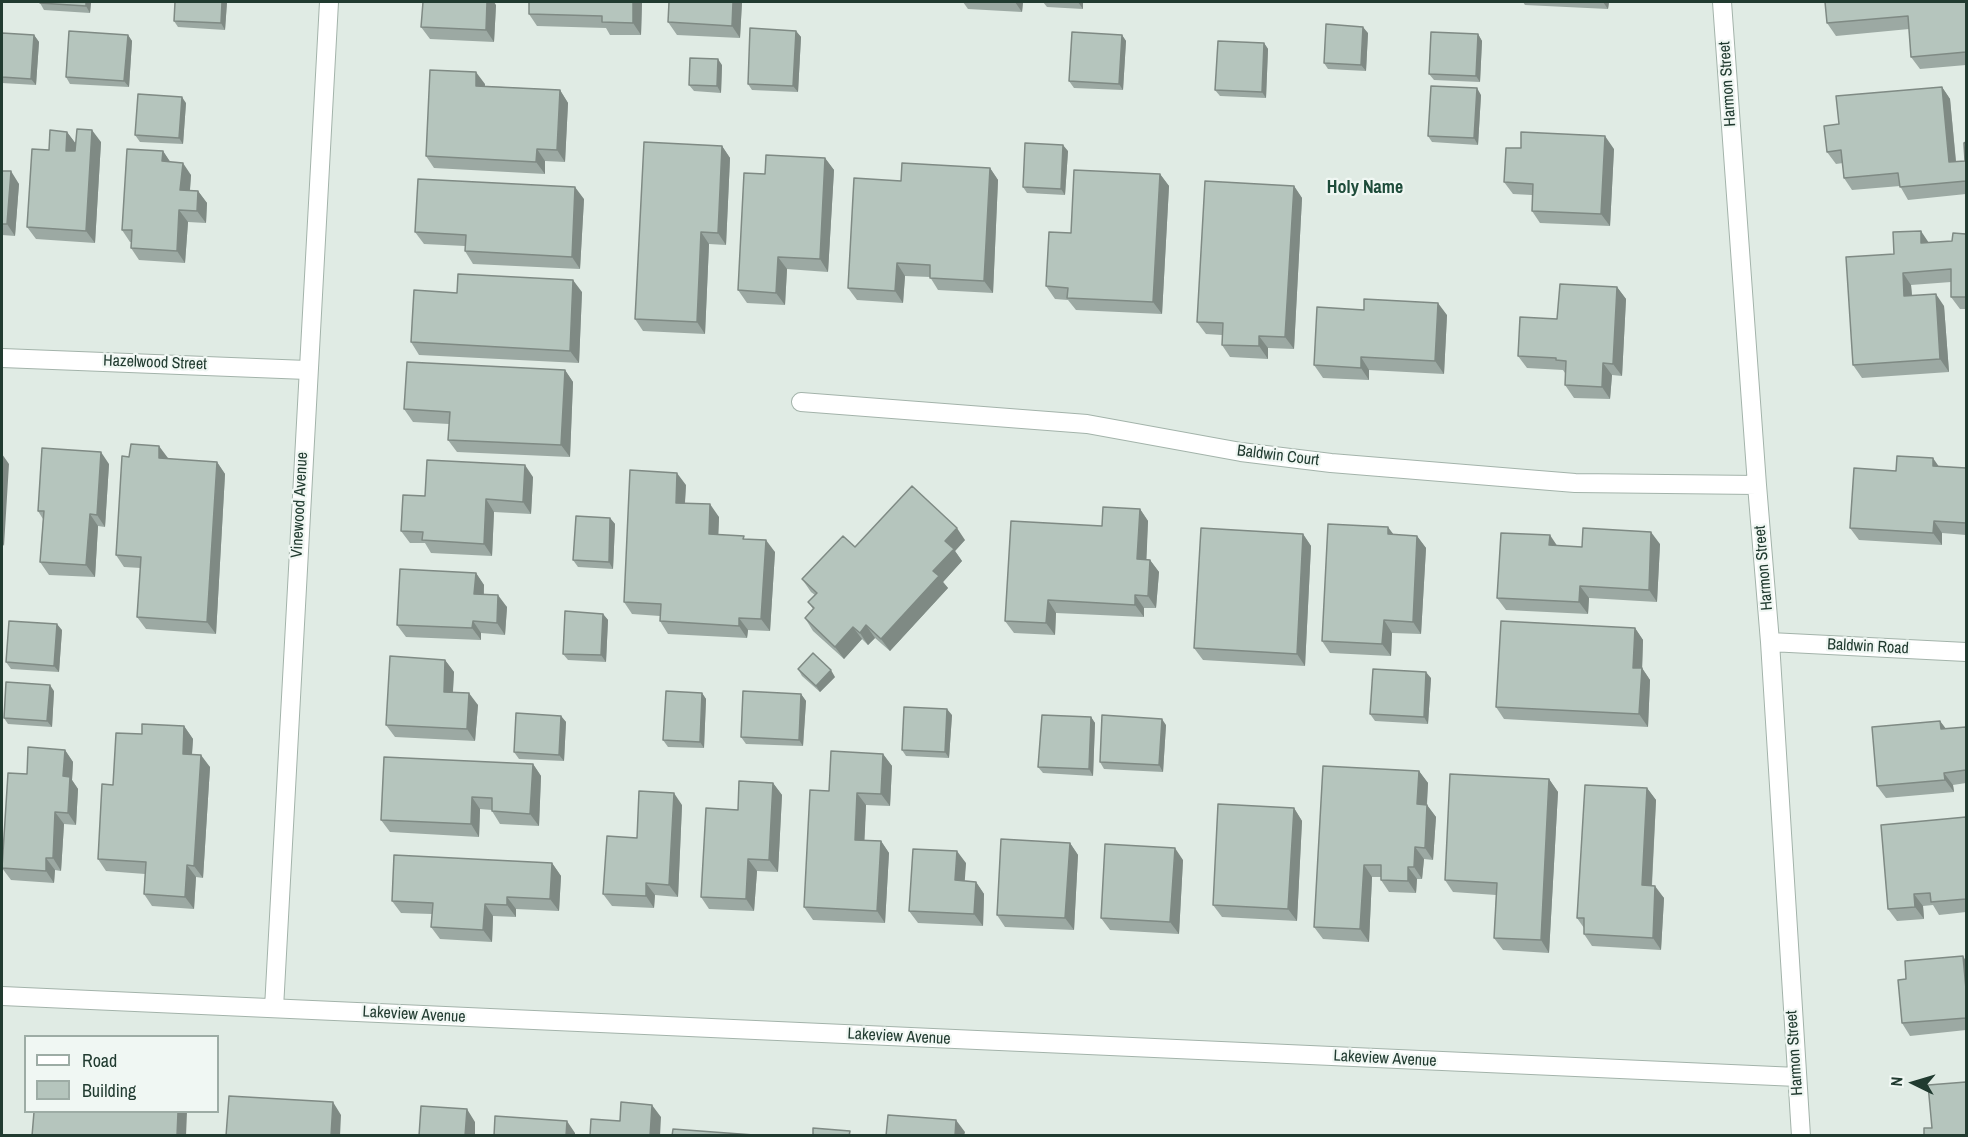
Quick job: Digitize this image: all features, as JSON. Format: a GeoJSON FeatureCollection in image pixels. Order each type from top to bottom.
{"type":"FeatureCollection","features":[{"type":"Feature","properties":{"kind":"street","name":"Vinewood Avenue"},"geometry":{"type":"LineString","coordinates":[[274,1008],[329,2]]}},
{"type":"Feature","properties":{"kind":"street","name":"Harmon Street"},"geometry":{"type":"LineString","coordinates":[[1722,2],[1770,642],[1801,1136]]}},
{"type":"Feature","properties":{"kind":"street","name":"Hazelwood Street"},"geometry":{"type":"LineString","coordinates":[[2,358],[308,369]]}},
{"type":"Feature","properties":{"kind":"street","name":"Baldwin Court"},"geometry":{"type":"LineString","coordinates":[[801,402],[1087,424],[1241,452],[1331,463],[1575,483],[1757,485]]}},
{"type":"Feature","properties":{"kind":"street","name":"Baldwin Road"},"geometry":{"type":"LineString","coordinates":[[1770,642],[1966,652]]}},
{"type":"Feature","properties":{"kind":"street","name":"Lakeview Avenue"},"geometry":{"type":"LineString","coordinates":[[2,996],[1797,1077]]}},
{"type":"Feature","properties":{"kind":"building"},"geometry":{"type":"Polygon","coordinates":[[[86,2],[86,6],[40,3],[86,2]]]}},
{"type":"Feature","properties":{"kind":"building"},"geometry":{"type":"Polygon","coordinates":[[[175,2],[222,2],[221,23],[174,21],[175,2]]]}},
{"type":"Feature","properties":{"kind":"building"},"geometry":{"type":"Polygon","coordinates":[[[423,2],[487,2],[486,30],[421,27],[423,2]]]}},
{"type":"Feature","properties":{"kind":"building"},"geometry":{"type":"Polygon","coordinates":[[[529,2],[633,2],[633,23],[602,22],[602,16],[529,14],[529,2]]]}},
{"type":"Feature","properties":{"kind":"building"},"geometry":{"type":"Polygon","coordinates":[[[669,2],[733,2],[732,26],[668,22],[669,2]]]}},
{"type":"Feature","properties":{"kind":"building"},"geometry":{"type":"Polygon","coordinates":[[[1825,2],[1966,2],[1966,52],[1911,57],[1908,16],[1827,23],[1825,2]]]}},
{"type":"Feature","properties":{"kind":"building"},"geometry":{"type":"Polygon","coordinates":[[[1326,24],[1363,27],[1361,65],[1324,63],[1326,24]]]}},
{"type":"Feature","properties":{"kind":"building"},"geometry":{"type":"Polygon","coordinates":[[[750,28],[796,31],[793,86],[748,84],[750,28]]]}},
{"type":"Feature","properties":{"kind":"building"},"geometry":{"type":"Polygon","coordinates":[[[69,31],[128,35],[124,81],[66,77],[69,31]]]}},
{"type":"Feature","properties":{"kind":"building"},"geometry":{"type":"Polygon","coordinates":[[[1072,32],[1122,35],[1119,84],[1069,81],[1072,32]]]}},
{"type":"Feature","properties":{"kind":"building"},"geometry":{"type":"Polygon","coordinates":[[[1431,32],[1478,34],[1476,76],[1429,74],[1431,32]]]}},
{"type":"Feature","properties":{"kind":"building"},"geometry":{"type":"Polygon","coordinates":[[[2,33],[34,35],[31,79],[2,77],[2,33]]]}},
{"type":"Feature","properties":{"kind":"building"},"geometry":{"type":"Polygon","coordinates":[[[1218,41],[1264,43],[1262,92],[1215,90],[1218,41]]]}},
{"type":"Feature","properties":{"kind":"building"},"geometry":{"type":"Polygon","coordinates":[[[690,58],[718,59],[717,86],[689,85],[690,58]]]}},
{"type":"Feature","properties":{"kind":"building"},"geometry":{"type":"Polygon","coordinates":[[[430,70],[476,72],[476,86],[560,90],[557,150],[537,149],[536,162],[426,156],[430,70]]]}},
{"type":"Feature","properties":{"kind":"building"},"geometry":{"type":"Polygon","coordinates":[[[1431,86],[1477,88],[1474,138],[1428,136],[1431,86]]]}},
{"type":"Feature","properties":{"kind":"building"},"geometry":{"type":"Polygon","coordinates":[[[1942,87],[1949,162],[1965,161],[1964,143],[1966,142],[1966,181],[1900,187],[1898,173],[1844,178],[1841,150],[1827,152],[1824,126],[1839,124],[1836,96],[1942,87]]]}},
{"type":"Feature","properties":{"kind":"building"},"geometry":{"type":"Polygon","coordinates":[[[138,94],[182,97],[179,138],[135,135],[138,94]]]}},
{"type":"Feature","properties":{"kind":"building"},"geometry":{"type":"Polygon","coordinates":[[[77,129],[92,130],[86,231],[27,227],[32,149],[49,150],[50,130],[67,132],[66,151],[75,151],[77,129]]]}},
{"type":"Feature","properties":{"kind":"building"},"geometry":{"type":"Polygon","coordinates":[[[1521,132],[1605,136],[1601,214],[1532,211],[1533,184],[1504,182],[1506,148],[1521,148],[1521,132]]]}},
{"type":"Feature","properties":{"kind":"building"},"geometry":{"type":"Polygon","coordinates":[[[644,142],[722,146],[718,233],[701,232],[697,322],[635,319],[644,142]]]}},
{"type":"Feature","properties":{"kind":"building"},"geometry":{"type":"Polygon","coordinates":[[[1025,143],[1063,145],[1061,189],[1023,187],[1025,143]]]}},
{"type":"Feature","properties":{"kind":"building"},"geometry":{"type":"Polygon","coordinates":[[[127,149],[163,151],[162,161],[183,163],[180,190],[198,191],[197,211],[179,210],[177,251],[131,248],[132,230],[122,230],[127,149]]]}},
{"type":"Feature","properties":{"kind":"building"},"geometry":{"type":"Polygon","coordinates":[[[766,155],[825,158],[820,259],[778,257],[776,293],[738,290],[744,173],[765,174],[766,155]]]}},
{"type":"Feature","properties":{"kind":"building"},"geometry":{"type":"Polygon","coordinates":[[[902,163],[990,168],[984,281],[930,278],[930,265],[897,263],[895,291],[848,288],[854,178],[901,181],[902,163]]]}},
{"type":"Feature","properties":{"kind":"building"},"geometry":{"type":"Polygon","coordinates":[[[1074,170],[1160,174],[1153,302],[1067,298],[1068,288],[1046,286],[1049,232],[1071,233],[1074,170]]]}},
{"type":"Feature","properties":{"kind":"building"},"geometry":{"type":"Polygon","coordinates":[[[2,171],[11,171],[7,224],[2,224],[2,171]]]}},
{"type":"Feature","properties":{"kind":"building"},"geometry":{"type":"Polygon","coordinates":[[[418,179],[575,187],[572,257],[465,251],[466,235],[415,232],[418,179]]]}},
{"type":"Feature","properties":{"kind":"building"},"geometry":{"type":"Polygon","coordinates":[[[1205,181],[1294,186],[1285,337],[1259,336],[1259,346],[1222,345],[1223,323],[1197,322],[1205,181]]]}},
{"type":"Feature","properties":{"kind":"building"},"geometry":{"type":"Polygon","coordinates":[[[1921,231],[1921,243],[1952,241],[1953,233],[1966,234],[1966,297],[1951,297],[1951,269],[1903,273],[1904,296],[1936,294],[1940,359],[1853,365],[1846,257],[1894,254],[1893,232],[1921,231]]]}},
{"type":"Feature","properties":{"kind":"building"},"geometry":{"type":"Polygon","coordinates":[[[458,274],[573,280],[570,351],[411,342],[414,290],[457,293],[458,274]]]}},
{"type":"Feature","properties":{"kind":"building"},"geometry":{"type":"Polygon","coordinates":[[[1560,284],[1617,287],[1613,364],[1603,363],[1602,387],[1565,385],[1566,361],[1556,360],[1556,358],[1518,356],[1520,317],[1557,319],[1560,284]]]}},
{"type":"Feature","properties":{"kind":"building"},"geometry":{"type":"Polygon","coordinates":[[[1364,299],[1438,303],[1435,361],[1361,357],[1361,368],[1314,365],[1317,307],[1364,310],[1364,299]]]}},
{"type":"Feature","properties":{"kind":"building"},"geometry":{"type":"Polygon","coordinates":[[[407,362],[565,370],[561,445],[448,440],[450,412],[404,409],[407,362]]]}},
{"type":"Feature","properties":{"kind":"building"},"geometry":{"type":"Polygon","coordinates":[[[131,444],[159,446],[159,458],[217,462],[207,622],[137,617],[141,557],[116,555],[122,456],[129,457],[131,444]]]}},
{"type":"Feature","properties":{"kind":"building"},"geometry":{"type":"Polygon","coordinates":[[[42,448],[101,452],[97,515],[90,514],[86,565],[40,562],[44,511],[38,511],[42,448]]]}},
{"type":"Feature","properties":{"kind":"building"},"geometry":{"type":"Polygon","coordinates":[[[1897,456],[1933,458],[1933,466],[1966,468],[1966,523],[1934,521],[1933,533],[1850,528],[1854,468],[1896,471],[1897,456]]]}},
{"type":"Feature","properties":{"kind":"building"},"geometry":{"type":"Polygon","coordinates":[[[427,460],[525,465],[523,502],[486,499],[484,544],[422,540],[423,532],[401,531],[403,495],[425,496],[427,460]]]}},
{"type":"Feature","properties":{"kind":"building"},"geometry":{"type":"Polygon","coordinates":[[[630,470],[677,473],[676,503],[710,504],[709,534],[766,540],[761,619],[739,618],[739,626],[660,621],[661,604],[624,602],[630,470]]]}},
{"type":"Feature","properties":{"kind":"building"},"geometry":{"type":"Polygon","coordinates":[[[912,486],[957,528],[945,541],[954,549],[933,571],[939,576],[881,639],[866,625],[860,633],[853,627],[835,647],[805,618],[814,608],[808,602],[817,593],[802,579],[843,536],[855,547],[912,486]]]}},
{"type":"Feature","properties":{"kind":"building"},"geometry":{"type":"Polygon","coordinates":[[[1103,507],[1140,509],[1137,559],[1150,560],[1148,596],[1135,595],[1135,605],[1048,600],[1046,623],[1005,621],[1011,521],[1102,526],[1103,507]]]}},
{"type":"Feature","properties":{"kind":"building"},"geometry":{"type":"Polygon","coordinates":[[[576,516],[610,518],[609,562],[573,560],[576,516]]]}},
{"type":"Feature","properties":{"kind":"building"},"geometry":{"type":"Polygon","coordinates":[[[1328,524],[1388,527],[1388,534],[1417,536],[1413,622],[1384,620],[1382,644],[1322,641],[1328,524]]]}},
{"type":"Feature","properties":{"kind":"building"},"geometry":{"type":"Polygon","coordinates":[[[1201,528],[1303,534],[1297,654],[1194,648],[1201,528]]]}},
{"type":"Feature","properties":{"kind":"building"},"geometry":{"type":"Polygon","coordinates":[[[1583,528],[1651,532],[1649,590],[1580,586],[1579,602],[1497,598],[1501,533],[1550,535],[1549,545],[1582,547],[1583,528]]]}},
{"type":"Feature","properties":{"kind":"building"},"geometry":{"type":"Polygon","coordinates":[[[400,569],[476,573],[474,594],[498,595],[497,623],[473,621],[472,628],[397,625],[400,569]]]}},
{"type":"Feature","properties":{"kind":"building"},"geometry":{"type":"Polygon","coordinates":[[[565,611],[603,614],[601,655],[563,654],[565,611]]]}},
{"type":"Feature","properties":{"kind":"building"},"geometry":{"type":"Polygon","coordinates":[[[9,621],[57,624],[54,666],[6,662],[9,621]]]}},
{"type":"Feature","properties":{"kind":"building"},"geometry":{"type":"Polygon","coordinates":[[[1501,621],[1635,628],[1633,668],[1642,668],[1639,714],[1496,707],[1501,621]]]}},
{"type":"Feature","properties":{"kind":"building"},"geometry":{"type":"Polygon","coordinates":[[[813,653],[831,670],[816,686],[798,669],[813,653]]]}},
{"type":"Feature","properties":{"kind":"building"},"geometry":{"type":"Polygon","coordinates":[[[390,656],[445,660],[444,692],[469,693],[467,729],[386,725],[390,656]]]}},
{"type":"Feature","properties":{"kind":"building"},"geometry":{"type":"Polygon","coordinates":[[[1373,669],[1426,672],[1424,717],[1370,714],[1373,669]]]}},
{"type":"Feature","properties":{"kind":"building"},"geometry":{"type":"Polygon","coordinates":[[[6,682],[50,685],[47,721],[4,718],[6,682]]]}},
{"type":"Feature","properties":{"kind":"building"},"geometry":{"type":"Polygon","coordinates":[[[666,691],[702,693],[700,742],[663,740],[666,691]]]}},
{"type":"Feature","properties":{"kind":"building"},"geometry":{"type":"Polygon","coordinates":[[[743,691],[801,694],[799,740],[741,737],[743,691]]]}},
{"type":"Feature","properties":{"kind":"building"},"geometry":{"type":"Polygon","coordinates":[[[904,707],[947,709],[945,752],[902,750],[904,707]]]}},
{"type":"Feature","properties":{"kind":"building"},"geometry":{"type":"Polygon","coordinates":[[[516,713],[561,716],[559,755],[514,752],[516,713]]]}},
{"type":"Feature","properties":{"kind":"building"},"geometry":{"type":"Polygon","coordinates":[[[1042,715],[1091,717],[1089,769],[1038,767],[1042,715]]]}},
{"type":"Feature","properties":{"kind":"building"},"geometry":{"type":"Polygon","coordinates":[[[1102,715],[1162,719],[1159,765],[1100,762],[1102,715]]]}},
{"type":"Feature","properties":{"kind":"building"},"geometry":{"type":"Polygon","coordinates":[[[1940,721],[1941,729],[1966,727],[1966,770],[1944,773],[1945,780],[1877,786],[1872,727],[1940,721]]]}},
{"type":"Feature","properties":{"kind":"building"},"geometry":{"type":"Polygon","coordinates":[[[142,724],[184,726],[183,754],[201,755],[194,866],[187,865],[185,897],[144,894],[146,862],[98,859],[102,784],[113,785],[116,733],[142,734],[142,724]]]}},
{"type":"Feature","properties":{"kind":"building"},"geometry":{"type":"Polygon","coordinates":[[[28,747],[65,750],[63,776],[70,777],[68,813],[55,812],[53,858],[46,858],[46,871],[2,868],[8,773],[27,774],[28,747]]]}},
{"type":"Feature","properties":{"kind":"building"},"geometry":{"type":"Polygon","coordinates":[[[831,751],[883,754],[881,794],[857,793],[855,840],[881,841],[877,911],[804,907],[810,790],[829,791],[831,751]]]}},
{"type":"Feature","properties":{"kind":"building"},"geometry":{"type":"Polygon","coordinates":[[[384,757],[533,764],[530,814],[492,811],[492,798],[472,797],[471,824],[381,820],[384,757]]]}},
{"type":"Feature","properties":{"kind":"building"},"geometry":{"type":"Polygon","coordinates":[[[1323,766],[1419,771],[1417,804],[1427,805],[1425,848],[1415,847],[1414,867],[1408,867],[1408,881],[1381,880],[1381,865],[1364,865],[1360,929],[1314,927],[1323,766]]]}},
{"type":"Feature","properties":{"kind":"building"},"geometry":{"type":"Polygon","coordinates":[[[1450,774],[1549,779],[1541,940],[1494,938],[1497,883],[1445,880],[1450,774]]]}},
{"type":"Feature","properties":{"kind":"building"},"geometry":{"type":"Polygon","coordinates":[[[739,781],[773,783],[769,860],[748,859],[746,899],[701,897],[706,808],[738,810],[739,781]]]}},
{"type":"Feature","properties":{"kind":"building"},"geometry":{"type":"Polygon","coordinates":[[[1585,785],[1647,788],[1642,885],[1655,886],[1653,938],[1584,934],[1584,918],[1577,918],[1585,785]]]}},
{"type":"Feature","properties":{"kind":"building"},"geometry":{"type":"Polygon","coordinates":[[[639,791],[674,793],[669,885],[646,883],[646,896],[603,894],[607,836],[637,838],[639,791]]]}},
{"type":"Feature","properties":{"kind":"building"},"geometry":{"type":"Polygon","coordinates":[[[1218,804],[1294,808],[1288,909],[1213,905],[1218,804]]]}},
{"type":"Feature","properties":{"kind":"building"},"geometry":{"type":"Polygon","coordinates":[[[1966,817],[1966,899],[1931,902],[1930,893],[1914,894],[1915,907],[1888,909],[1881,825],[1966,817]]]}},
{"type":"Feature","properties":{"kind":"building"},"geometry":{"type":"Polygon","coordinates":[[[1001,839],[1070,843],[1065,918],[997,915],[1001,839]]]}},
{"type":"Feature","properties":{"kind":"building"},"geometry":{"type":"Polygon","coordinates":[[[1105,844],[1175,848],[1170,922],[1101,918],[1105,844]]]}},
{"type":"Feature","properties":{"kind":"building"},"geometry":{"type":"Polygon","coordinates":[[[913,849],[957,851],[955,880],[976,882],[974,914],[909,911],[913,849]]]}},
{"type":"Feature","properties":{"kind":"building"},"geometry":{"type":"Polygon","coordinates":[[[394,855],[552,863],[550,899],[507,897],[507,905],[485,904],[483,930],[431,927],[433,903],[392,901],[394,855]]]}},
{"type":"Feature","properties":{"kind":"building"},"geometry":{"type":"Polygon","coordinates":[[[1963,956],[1966,1018],[1902,1023],[1898,980],[1906,979],[1905,961],[1963,956]]]}},
{"type":"Feature","properties":{"kind":"building"},"geometry":{"type":"Polygon","coordinates":[[[1966,1082],[1966,1136],[1924,1136],[1924,1128],[1932,1128],[1928,1085],[1966,1082]]]}},
{"type":"Feature","properties":{"kind":"building"},"geometry":{"type":"Polygon","coordinates":[[[229,1096],[333,1102],[331,1136],[226,1136],[229,1096]]]}},
{"type":"Feature","properties":{"kind":"building"},"geometry":{"type":"Polygon","coordinates":[[[621,1102],[652,1105],[650,1136],[590,1136],[591,1119],[620,1121],[621,1102]]]}},
{"type":"Feature","properties":{"kind":"building"},"geometry":{"type":"Polygon","coordinates":[[[421,1106],[467,1109],[465,1136],[419,1136],[421,1106]]]}},
{"type":"Feature","properties":{"kind":"building"},"geometry":{"type":"Polygon","coordinates":[[[34,1113],[178,1113],[177,1136],[32,1136],[34,1113]]]}},
{"type":"Feature","properties":{"kind":"building"},"geometry":{"type":"Polygon","coordinates":[[[888,1115],[956,1120],[955,1136],[886,1136],[888,1115]]]}},
{"type":"Feature","properties":{"kind":"building"},"geometry":{"type":"Polygon","coordinates":[[[495,1116],[567,1121],[566,1136],[494,1136],[495,1116]]]}},
{"type":"Feature","properties":{"kind":"building"},"geometry":{"type":"Polygon","coordinates":[[[813,1128],[850,1131],[849,1136],[813,1136],[813,1128]]]}},
{"type":"Feature","properties":{"kind":"building"},"geometry":{"type":"Polygon","coordinates":[[[673,1129],[754,1135],[754,1136],[672,1136],[673,1129]]]}},
{"type":"Feature","properties":{"kind":"district","name":"Holy Name"},"geometry":{"type":"Point","coordinates":[1365,188]}}]}
